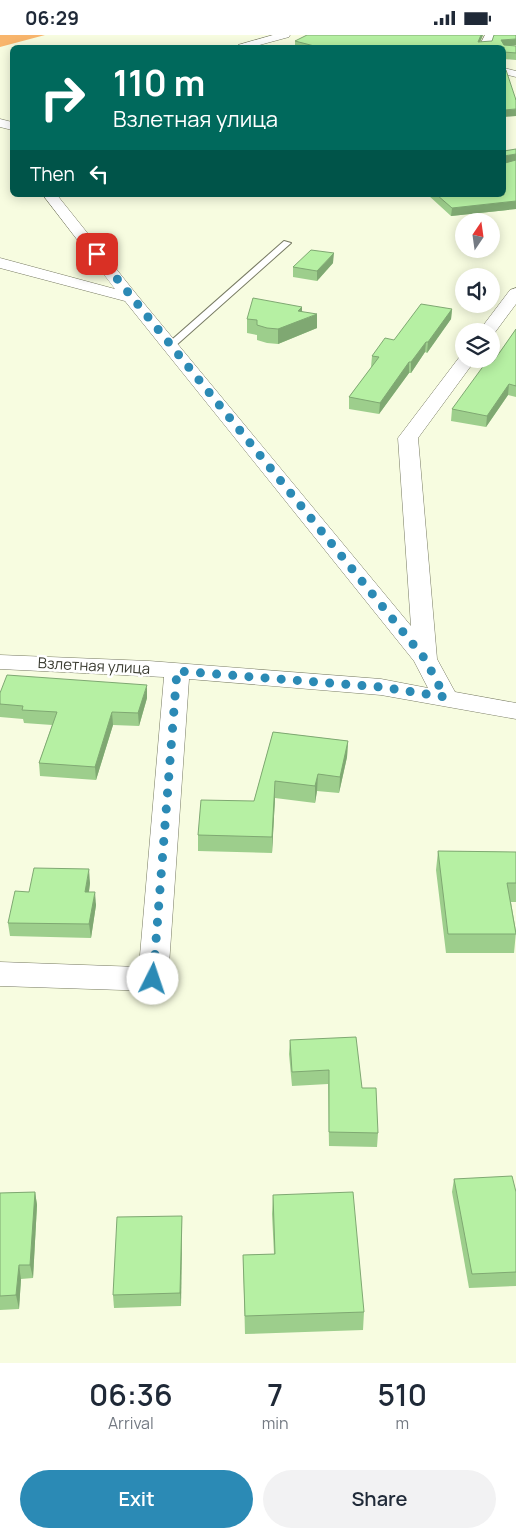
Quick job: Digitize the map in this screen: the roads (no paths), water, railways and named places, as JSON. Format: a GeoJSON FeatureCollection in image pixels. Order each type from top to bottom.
{"type":"FeatureCollection","features":[{"type":"Feature","properties":{"kind":"street"},"geometry":{"type":"LineString","coordinates":[[249,45],[284,35]]}},
{"type":"Feature","properties":{"kind":"street"},"geometry":{"type":"LineString","coordinates":[[52,197],[131,298],[425,659],[445,697]]}},
{"type":"Feature","properties":{"kind":"street"},"geometry":{"type":"LineString","coordinates":[[0,263],[131,298]]}},
{"type":"Feature","properties":{"kind":"street"},"geometry":{"type":"LineString","coordinates":[[493,323],[516,293]]}},
{"type":"Feature","properties":{"kind":"street"},"geometry":{"type":"LineString","coordinates":[[425,659],[408,438],[460,368]]}},
{"type":"Feature","properties":{"kind":"street","name":"Взлетная улица"},"geometry":{"type":"LineString","coordinates":[[0,662],[177,671],[381,687],[516,711]]}},
{"type":"Feature","properties":{"kind":"street"},"geometry":{"type":"LineString","coordinates":[[0,974],[153,979],[177,671]]}},
{"type":"Feature","properties":{"kind":"lane"},"geometry":{"type":"LineString","coordinates":[[170,346],[287,243]]}}]}
